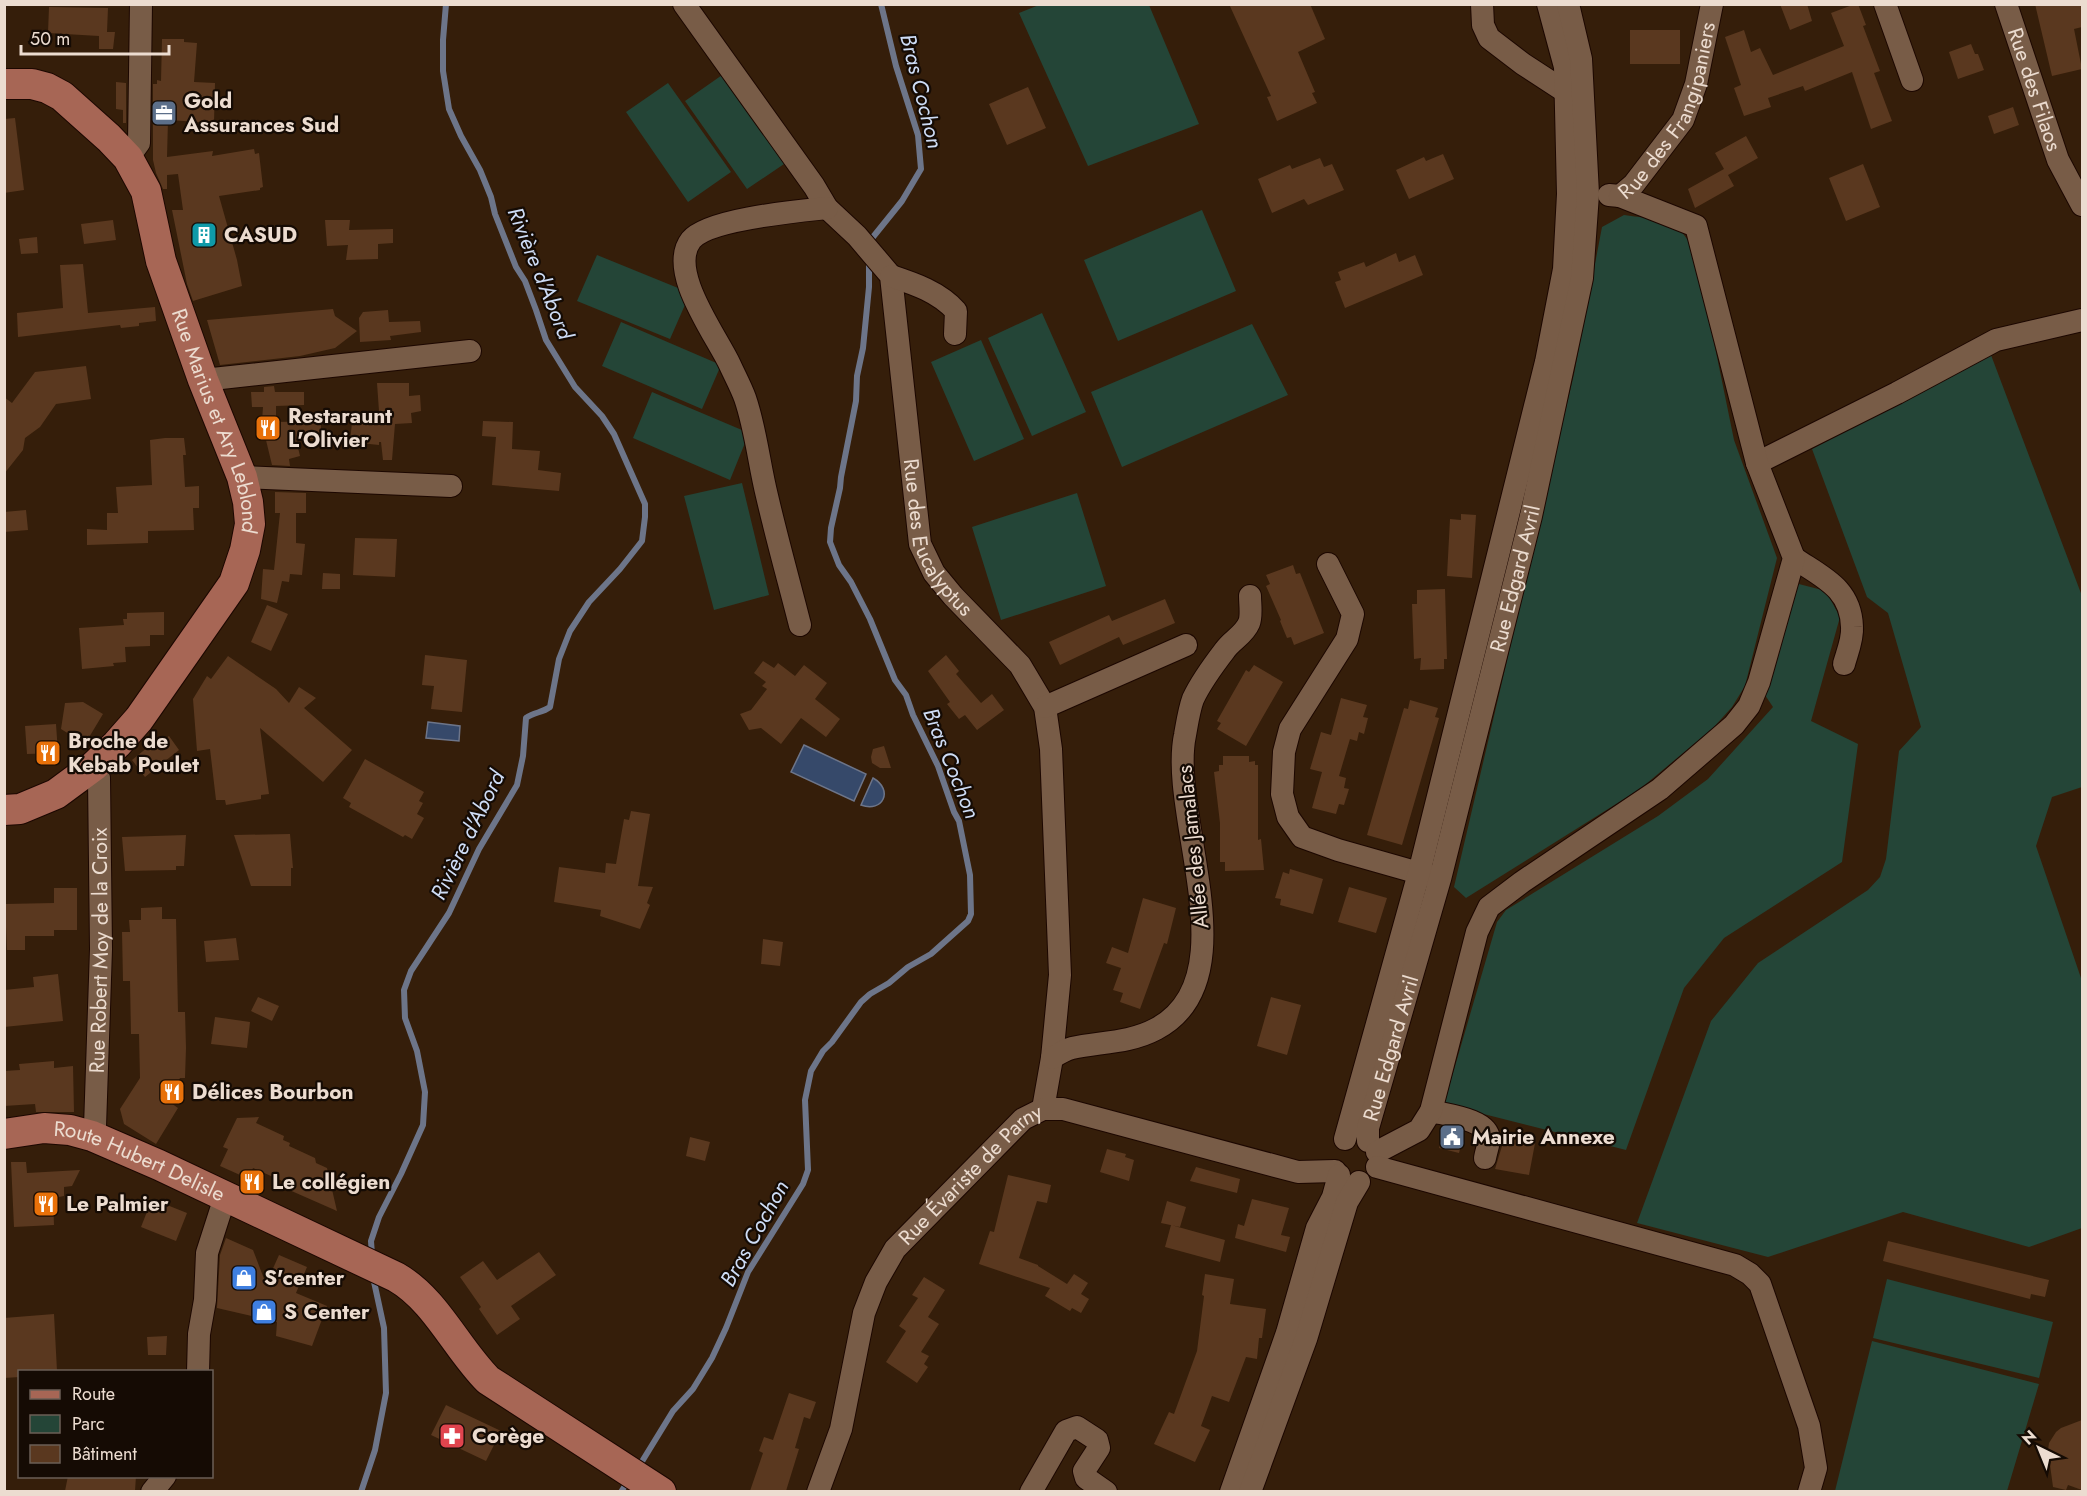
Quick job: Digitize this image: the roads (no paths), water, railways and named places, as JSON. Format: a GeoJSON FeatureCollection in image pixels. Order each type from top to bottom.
{"type":"FeatureCollection","features":[{"type":"Feature","properties":{"kind":"main road","name":"Rue Marius et Ary Leblond"},"geometry":{"type":"LineString","coordinates":[[4,84],[32,84],[47,88],[62,96],[128,158],[146,191],[161,261],[203,380],[242,477],[250,524],[245,550],[234,584],[139,718],[117,744],[94,766],[56,794],[20,809],[4,810]]}},
{"type":"Feature","properties":{"kind":"main road","name":"Route Hubert Delisle"},"geometry":{"type":"LineString","coordinates":[[4,1134],[44,1128],[70,1130],[92,1136],[334,1246],[396,1277],[410,1285],[422,1297],[488,1380],[661,1491]]}},
{"type":"Feature","properties":{"kind":"street"},"geometry":{"type":"LineString","coordinates":[[128,158],[139,143],[141,4]]}},
{"type":"Feature","properties":{"kind":"street"},"geometry":{"type":"LineString","coordinates":[[684,4],[814,186],[827,208],[857,236],[891,276],[923,287],[949,303],[956,311],[955,334]]}},
{"type":"Feature","properties":{"kind":"street"},"geometry":{"type":"LineString","coordinates":[[1482,4],[1483,25],[1489,38],[1566,92]]}},
{"type":"Feature","properties":{"kind":"street","name":"Rue Edgard Avril"},"geometry":{"type":"LineString","coordinates":[[1548,4],[1565,67],[1578,194]]}},
{"type":"Feature","properties":{"kind":"street","name":"Rue Edgard Avril"},"geometry":{"type":"LineString","coordinates":[[1374,1153],[1368,1128],[1429,876],[1546,362],[1578,194],[1581,59],[1568,4]]}},
{"type":"Feature","properties":{"kind":"street","name":"Rue des Frangipaniers"},"geometry":{"type":"LineString","coordinates":[[1578,194],[1620,196],[1634,184],[1683,120],[1696,84],[1712,4]]}},
{"type":"Feature","properties":{"kind":"street"},"geometry":{"type":"LineString","coordinates":[[1885,4],[1912,80]]}},
{"type":"Feature","properties":{"kind":"street","name":"Rue des Filaos"},"geometry":{"type":"LineString","coordinates":[[2006,4],[2058,160],[2082,205]]}},
{"type":"Feature","properties":{"kind":"street"},"geometry":{"type":"LineString","coordinates":[[1620,196],[1696,226],[1756,463],[1794,558],[1840,590],[1849,607],[1853,628],[1844,664]]}},
{"type":"Feature","properties":{"kind":"street"},"geometry":{"type":"LineString","coordinates":[[800,625],[766,494],[745,398],[688,284],[684,266],[686,251],[692,239],[716,226],[773,214],[827,208]]}},
{"type":"Feature","properties":{"kind":"street","name":"Rue des Eucalyptus"},"geometry":{"type":"LineString","coordinates":[[891,276],[920,544],[934,573],[953,596],[1020,665],[1044,707],[1051,749],[1060,975],[1052,1058],[1043,1109]]}},
{"type":"Feature","properties":{"kind":"street"},"geometry":{"type":"LineString","coordinates":[[1756,463],[1897,393],[1996,340],[2082,320]]}},
{"type":"Feature","properties":{"kind":"street"},"geometry":{"type":"LineString","coordinates":[[203,380],[470,351]]}},
{"type":"Feature","properties":{"kind":"street"},"geometry":{"type":"LineString","coordinates":[[242,477],[451,486]]}},
{"type":"Feature","properties":{"kind":"street"},"geometry":{"type":"LineString","coordinates":[[1342,1164],[1370,1177],[1374,1153],[1419,1130],[1431,1111],[1477,932],[1489,907],[1522,882],[1660,789],[1734,725],[1749,706],[1759,682],[1794,558]]}},
{"type":"Feature","properties":{"kind":"street"},"geometry":{"type":"LineString","coordinates":[[1328,564],[1353,614],[1347,639],[1290,729],[1284,752],[1282,794],[1288,818],[1302,837],[1338,850],[1429,876]]}},
{"type":"Feature","properties":{"kind":"street","name":"Allée des Jamalacs"},"geometry":{"type":"LineString","coordinates":[[1052,1058],[1069,1049],[1133,1038],[1156,1029],[1172,1017],[1196,985],[1203,926],[1183,774],[1184,737],[1193,700],[1226,648],[1242,634],[1250,622],[1250,596]]}},
{"type":"Feature","properties":{"kind":"street"},"geometry":{"type":"LineString","coordinates":[[1044,707],[1186,645]]}},
{"type":"Feature","properties":{"kind":"street","name":"Rue Robert Moy de la Croix"},"geometry":{"type":"LineString","coordinates":[[92,1136],[95,1127],[101,949],[99,778],[94,766]]}},
{"type":"Feature","properties":{"kind":"street","name":"Rue Edgard Avril"},"geometry":{"type":"LineString","coordinates":[[1231,1491],[1287,1333],[1317,1228],[1333,1197],[1429,876]]}},
{"type":"Feature","properties":{"kind":"street","name":"Rue Évariste de Parny"},"geometry":{"type":"LineString","coordinates":[[818,1491],[841,1429],[864,1313],[876,1282],[896,1249],[1023,1119],[1043,1109],[1063,1109],[1298,1172],[1342,1164],[1357,1137],[1374,1153],[1735,1265],[1750,1274],[1760,1284],[1809,1426]]}},
{"type":"Feature","properties":{"kind":"street"},"geometry":{"type":"LineString","coordinates":[[1431,1111],[1480,1123],[1486,1129],[1489,1139],[1485,1158]]}},
{"type":"Feature","properties":{"kind":"street","name":"Rue Edgard Avril"},"geometry":{"type":"LineString","coordinates":[[1250,1491],[1306,1339],[1347,1202],[1342,1164]]}},
{"type":"Feature","properties":{"kind":"street"},"geometry":{"type":"LineString","coordinates":[[198,1370],[207,1253],[225,1197]]}},
{"type":"Feature","properties":{"kind":"street"},"geometry":{"type":"LineString","coordinates":[[1801,1491],[1808,1463],[1809,1426]]}},
{"type":"Feature","properties":{"kind":"street"},"geometry":{"type":"LineString","coordinates":[[1809,1426],[1816,1468],[1809,1491]]}},
{"type":"Feature","properties":{"kind":"street"},"geometry":{"type":"LineString","coordinates":[[1030,1491],[1066,1431],[1077,1427],[1097,1440],[1099,1448],[1084,1471],[1086,1478],[1106,1491]]}},
{"type":"Feature","properties":{"kind":"street"},"geometry":{"type":"LineString","coordinates":[[152,1491],[163,1478]]}},
{"type":"Feature","properties":{"kind":"water"},"geometry":{"type":"Polygon","coordinates":[[[428,722],[460,726],[459,741],[426,738],[428,722]]]}},
{"type":"Feature","properties":{"kind":"water"},"geometry":{"type":"Polygon","coordinates":[[[804,745],[866,774],[854,801],[791,772],[804,745]]]}},
{"type":"Feature","properties":{"kind":"water"},"geometry":{"type":"Polygon","coordinates":[[[873,778],[883,788],[883,799],[875,806],[861,805],[873,778]]]}},
{"type":"Feature","properties":{"kind":"waterway","name":"Rivière d'Abord"},"geometry":{"type":"LineString","coordinates":[[372,1255],[371,1241],[379,1217],[423,1125],[425,1092],[417,1051],[405,1018],[404,990],[411,971],[449,913],[479,849],[517,785],[523,756],[526,718],[550,707],[559,659],[570,631],[589,602],[642,541],[645,517],[645,504],[614,434],[602,416],[575,387],[546,340],[525,281],[516,267],[495,214],[480,170],[449,109],[443,71],[446,4]]}},
{"type":"Feature","properties":{"kind":"waterway","name":"Bras Cochon"},"geometry":{"type":"LineString","coordinates":[[869,242],[902,201],[921,169],[918,135],[896,66],[881,4]]}},
{"type":"Feature","properties":{"kind":"waterway","name":"Bras Cochon"},"geometry":{"type":"LineString","coordinates":[[638,1468],[673,1411],[693,1389],[712,1358],[748,1272],[803,1184],[808,1170],[805,1100],[811,1071],[823,1051],[861,1002],[908,967],[931,954],[968,921],[971,914],[970,875],[959,821],[938,766],[913,715],[906,695],[895,680],[870,619],[851,582],[839,565],[830,542],[856,401],[857,376],[863,348],[869,287],[869,262]]}},
{"type":"Feature","properties":{"kind":"waterway","name":"Rivière d'Abord"},"geometry":{"type":"LineString","coordinates":[[361,1492],[375,1450],[386,1393],[384,1328],[373,1277]]}},
{"type":"Feature","properties":{"kind":"waterway","name":"Bras Cochon"},"geometry":{"type":"LineString","coordinates":[[621,1492],[628,1481]]}},
{"type":"Feature","properties":{"kind":"place","name":"Gold Assurances Sud"},"geometry":{"type":"Point","coordinates":[164,113]}},
{"type":"Feature","properties":{"kind":"place","name":"CASUD"},"geometry":{"type":"Point","coordinates":[204,235]}},
{"type":"Feature","properties":{"kind":"place","name":"Restaraunt L'Olivier"},"geometry":{"type":"Point","coordinates":[268,428]}},
{"type":"Feature","properties":{"kind":"place","name":"Broche de Kebab Poulet"},"geometry":{"type":"Point","coordinates":[48,753]}},
{"type":"Feature","properties":{"kind":"place","name":"Délices Bourbon"},"geometry":{"type":"Point","coordinates":[172,1092]}},
{"type":"Feature","properties":{"kind":"place","name":"Mairie Annexe"},"geometry":{"type":"Point","coordinates":[1452,1137]}},
{"type":"Feature","properties":{"kind":"place","name":"Le collégien"},"geometry":{"type":"Point","coordinates":[252,1182]}},
{"type":"Feature","properties":{"kind":"place","name":"Le Palmier"},"geometry":{"type":"Point","coordinates":[46,1204]}},
{"type":"Feature","properties":{"kind":"place","name":"S'center"},"geometry":{"type":"Point","coordinates":[244,1278]}},
{"type":"Feature","properties":{"kind":"place","name":"S Center"},"geometry":{"type":"Point","coordinates":[264,1312]}},
{"type":"Feature","properties":{"kind":"place","name":"Corège"},"geometry":{"type":"Point","coordinates":[452,1436]}}]}
